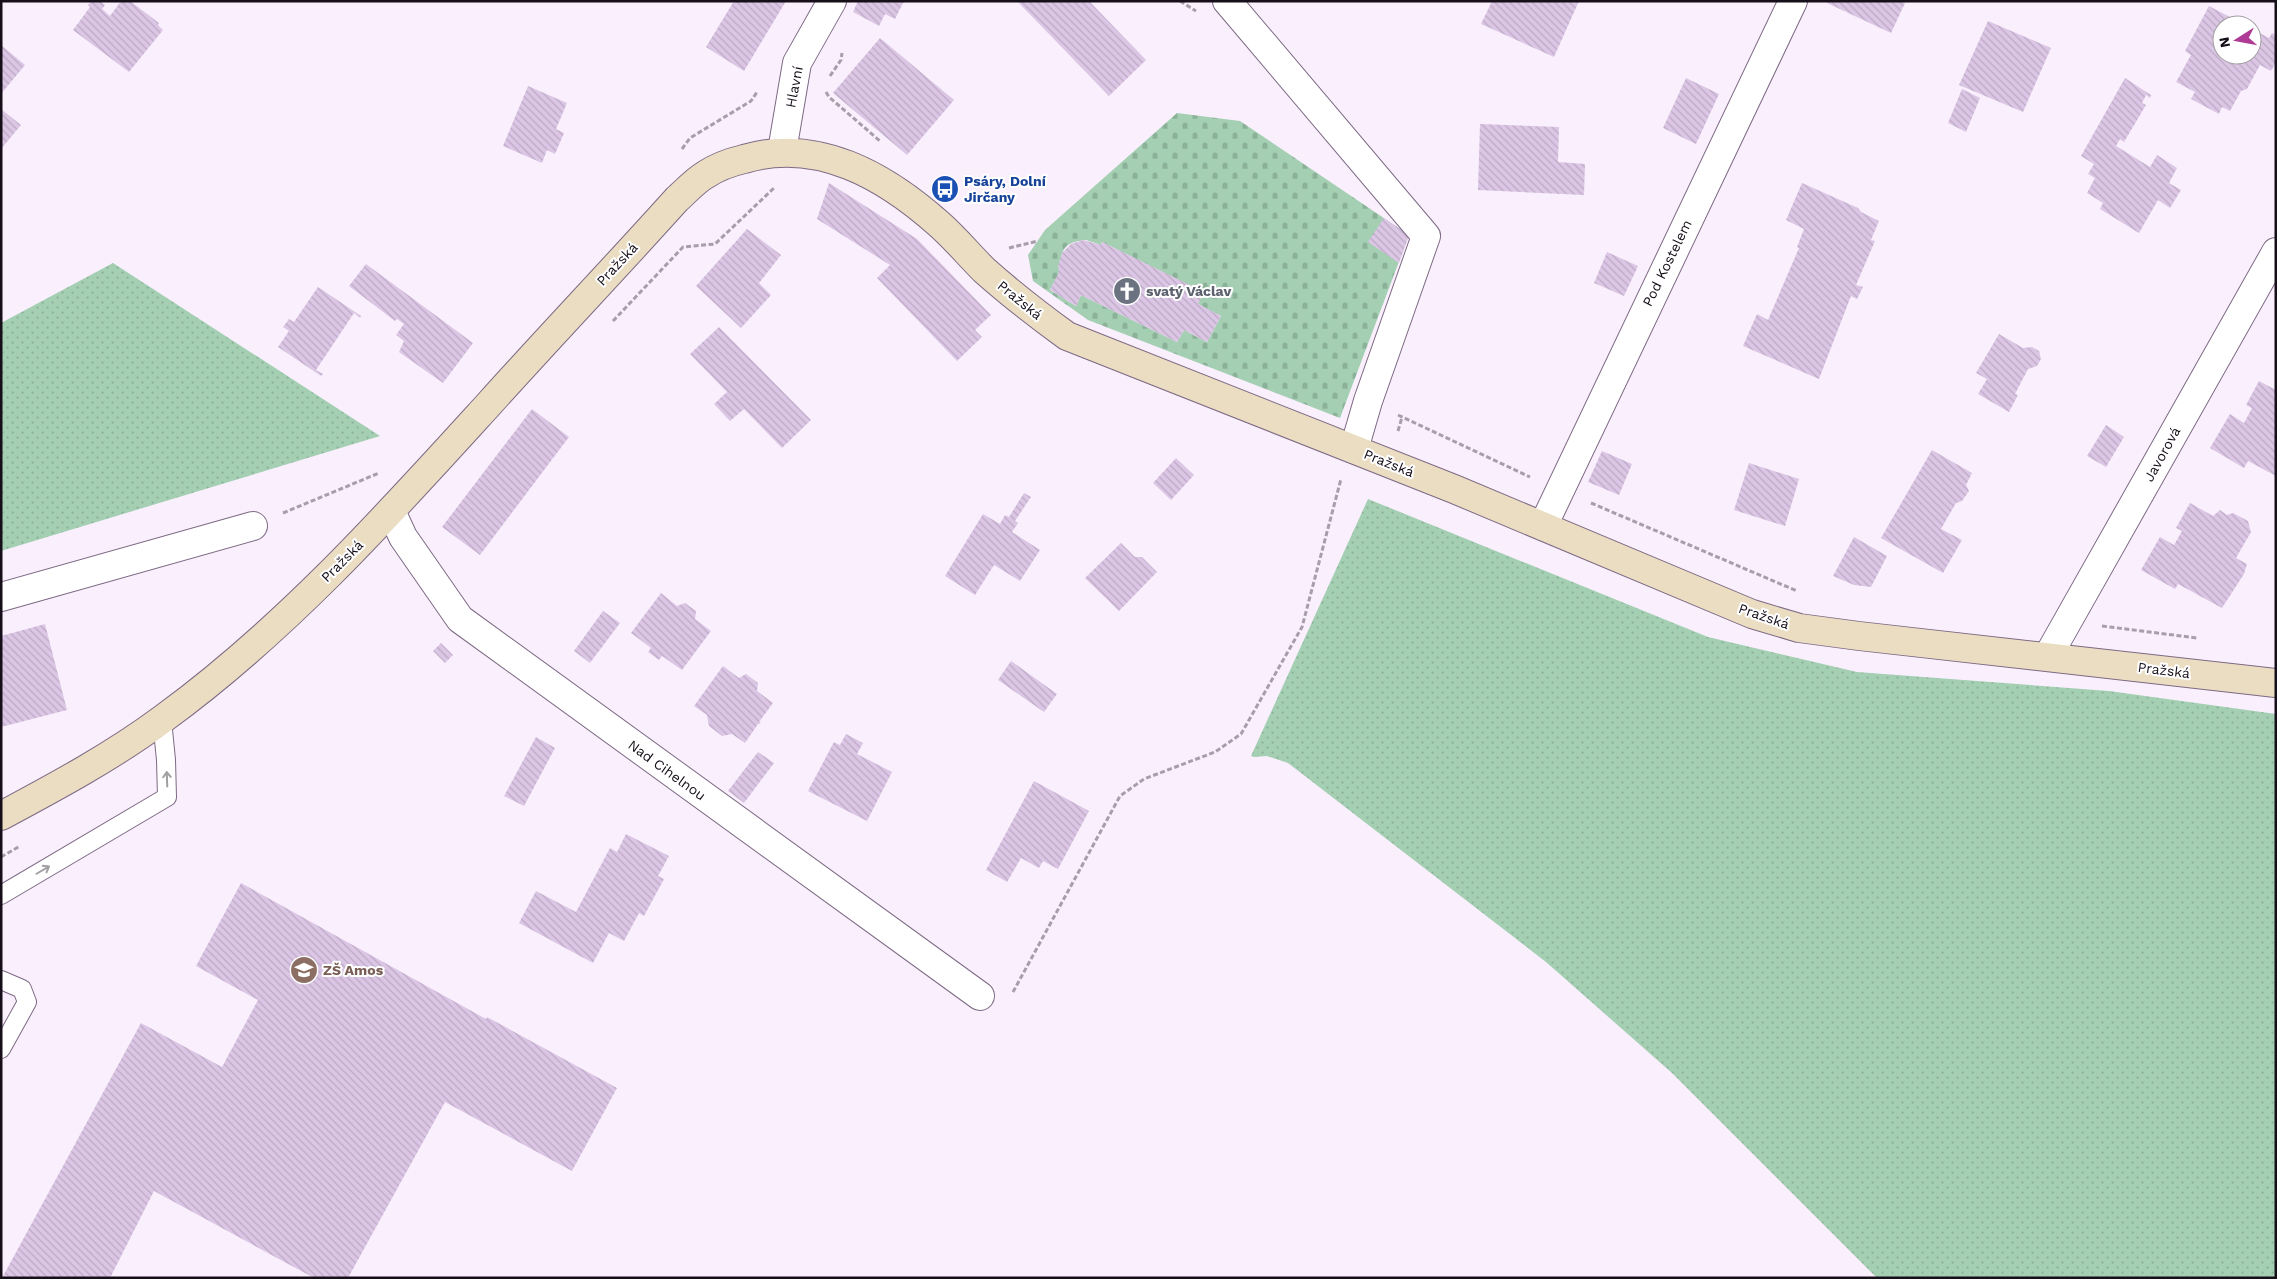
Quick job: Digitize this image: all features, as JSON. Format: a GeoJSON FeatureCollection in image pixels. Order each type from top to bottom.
{"type":"FeatureCollection","features":[{"type":"Feature","properties":{"kind":"main road","name":"Pražská"},"geometry":{"type":"LineString","coordinates":[[1,816],[100,760],[162,720],[203,689],[254,645],[340,563],[391,510],[676,199],[706,174],[732,162],[782,151],[824,156],[881,181],[939,224],[983,268],[1031,311],[1067,336],[1388,462],[1752,614],[1800,628],[2276,683]]}},
{"type":"Feature","properties":{"kind":"street","name":"Hlavní"},"geometry":{"type":"LineString","coordinates":[[782,151],[798,63],[832,1]]}},
{"type":"Feature","properties":{"kind":"street"},"geometry":{"type":"LineString","coordinates":[[1227,1],[1426,236],[1368,401],[1354,449]]}},
{"type":"Feature","properties":{"kind":"street","name":"Pod Kostelem"},"geometry":{"type":"LineString","coordinates":[[1543,526],[1793,1]]}},
{"type":"Feature","properties":{"kind":"street","name":"Javorová"},"geometry":{"type":"LineString","coordinates":[[2048,656],[2276,252]]}},
{"type":"Feature","properties":{"kind":"street","name":"Nad Cihelnou"},"geometry":{"type":"LineString","coordinates":[[391,510],[403,537],[460,619],[980,996]]}},
{"type":"Feature","properties":{"kind":"street"},"geometry":{"type":"LineString","coordinates":[[1,597],[253,526]]}},
{"type":"Feature","properties":{"kind":"lane"},"geometry":{"type":"LineString","coordinates":[[1,895],[168,798],[162,720]]}},
{"type":"Feature","properties":{"kind":"lane"},"geometry":{"type":"LineString","coordinates":[[1,980],[22,990],[27,1002],[1,1050]]}},
{"type":"Feature","properties":{"kind":"path"},"geometry":{"type":"LineString","coordinates":[[1180,1],[1200,14]]}},
{"type":"Feature","properties":{"kind":"path"},"geometry":{"type":"LineString","coordinates":[[828,80],[841,60],[842,51]]}},
{"type":"Feature","properties":{"kind":"path"},"geometry":{"type":"LineString","coordinates":[[823,87],[829,97],[880,142]]}},
{"type":"Feature","properties":{"kind":"path"},"geometry":{"type":"LineString","coordinates":[[610,323],[617,319],[683,247],[715,244],[787,175],[782,151]]}},
{"type":"Feature","properties":{"kind":"path"},"geometry":{"type":"LineString","coordinates":[[1005,249],[1038,241]]}},
{"type":"Feature","properties":{"kind":"path"},"geometry":{"type":"LineString","coordinates":[[1368,401],[1559,490],[1806,594]]}},
{"type":"Feature","properties":{"kind":"path"},"geometry":{"type":"LineString","coordinates":[[1388,462],[1402,417]]}},
{"type":"Feature","properties":{"kind":"path"},"geometry":{"type":"LineString","coordinates":[[253,526],[386,470]]}},
{"type":"Feature","properties":{"kind":"path"},"geometry":{"type":"LineString","coordinates":[[980,996],[995,1004],[1007,1004],[1120,796],[1144,780],[1215,752],[1241,734],[1302,627],[1341,478],[1351,481]]}},
{"type":"Feature","properties":{"kind":"path"},"geometry":{"type":"LineString","coordinates":[[2067,622],[2202,639]]}},
{"type":"Feature","properties":{"kind":"green space"},"geometry":{"type":"Polygon","coordinates":[[[1177,113],[1240,121],[1409,235],[1340,418],[1088,320],[1033,281],[1028,255],[1045,230],[1177,113]],[[1086,240],[1067,246],[1062,254],[1058,274],[1050,290],[1076,306],[1081,295],[1177,342],[1184,330],[1207,342],[1221,316],[1198,304],[1203,292],[1102,242],[1101,245],[1086,240]]]}},
{"type":"Feature","properties":{"kind":"green space"},"geometry":{"type":"Polygon","coordinates":[[[113,263],[380,436],[1,551],[1,323],[113,263]]]}},
{"type":"Feature","properties":{"kind":"green space"},"geometry":{"type":"Polygon","coordinates":[[[1368,499],[1708,637],[1857,672],[2109,691],[2276,714],[2276,1278],[1877,1278],[1672,1073],[1546,962],[1288,763],[1267,756],[1251,756],[1368,499]]]}},
{"type":"Feature","properties":{"kind":"building"},"geometry":{"type":"Polygon","coordinates":[[[91,1],[100,1],[105,5],[102,9],[110,16],[121,1],[130,1],[159,23],[158,25],[163,30],[129,72],[73,30],[90,7],[88,5],[91,1]]]}},
{"type":"Feature","properties":{"kind":"building"},"geometry":{"type":"Polygon","coordinates":[[[734,1],[786,1],[744,71],[706,47],[734,1]]]}},
{"type":"Feature","properties":{"kind":"building"},"geometry":{"type":"Polygon","coordinates":[[[858,1],[904,1],[895,19],[885,14],[879,26],[853,12],[858,1]]]}},
{"type":"Feature","properties":{"kind":"building"},"geometry":{"type":"Polygon","coordinates":[[[1017,1],[1089,1],[1146,60],[1109,96],[1017,1]]]}},
{"type":"Feature","properties":{"kind":"building"},"geometry":{"type":"Polygon","coordinates":[[[1492,1],[1579,1],[1554,57],[1481,24],[1492,1]]]}},
{"type":"Feature","properties":{"kind":"building"},"geometry":{"type":"Polygon","coordinates":[[[1828,1],[1902,1],[1905,3],[1891,33],[1827,3],[1828,1]]]}},
{"type":"Feature","properties":{"kind":"building"},"geometry":{"type":"Polygon","coordinates":[[[2209,6],[2226,15],[2212,15],[2212,65],[2260,65],[2247,89],[2241,91],[2230,111],[2222,107],[2219,114],[2191,99],[2195,92],[2176,82],[2191,55],[2185,51],[2209,6]]]}},
{"type":"Feature","properties":{"kind":"building"},"geometry":{"type":"Polygon","coordinates":[[[1988,21],[2051,48],[2023,112],[1959,85],[1988,21]]]}},
{"type":"Feature","properties":{"kind":"building"},"geometry":{"type":"Polygon","coordinates":[[[2272,33],[2276,35],[2276,62],[2271,71],[2260,65],[2262,65],[2262,34],[2269,38],[2272,33]]]}},
{"type":"Feature","properties":{"kind":"building"},"geometry":{"type":"Polygon","coordinates":[[[880,38],[954,100],[907,155],[833,93],[880,38]]]}},
{"type":"Feature","properties":{"kind":"building"},"geometry":{"type":"Polygon","coordinates":[[[1,45],[25,65],[1,94],[1,45]]]}},
{"type":"Feature","properties":{"kind":"building"},"geometry":{"type":"Polygon","coordinates":[[[1686,78],[1719,94],[1696,144],[1663,128],[1686,78]]]}},
{"type":"Feature","properties":{"kind":"building"},"geometry":{"type":"Polygon","coordinates":[[[2125,78],[2151,95],[2150,98],[2146,95],[2142,103],[2146,105],[2124,142],[2120,139],[2116,146],[2150,167],[2157,155],[2177,168],[2169,183],[2181,190],[2170,208],[2158,200],[2139,233],[2100,209],[2103,203],[2087,193],[2095,178],[2088,174],[2094,164],[2081,156],[2125,78]]]}},
{"type":"Feature","properties":{"kind":"building"},"geometry":{"type":"Polygon","coordinates":[[[528,86],[567,103],[556,129],[564,133],[555,154],[547,150],[542,163],[503,146],[528,86]]]}},
{"type":"Feature","properties":{"kind":"building"},"geometry":{"type":"Polygon","coordinates":[[[1962,89],[1980,98],[1966,132],[1948,123],[1962,89]]]}},
{"type":"Feature","properties":{"kind":"building"},"geometry":{"type":"Polygon","coordinates":[[[1,109],[21,125],[1,149],[1,109]]]}},
{"type":"Feature","properties":{"kind":"building"},"geometry":{"type":"Polygon","coordinates":[[[1480,124],[1559,127],[1558,162],[1585,164],[1584,195],[1478,190],[1480,124]]]}},
{"type":"Feature","properties":{"kind":"building"},"geometry":{"type":"Polygon","coordinates":[[[829,183],[917,239],[991,315],[975,330],[982,337],[957,361],[877,278],[890,265],[817,219],[829,183]]]}},
{"type":"Feature","properties":{"kind":"building"},"geometry":{"type":"Polygon","coordinates":[[[1802,183],[1858,208],[1861,212],[1879,221],[1871,240],[1875,241],[1856,285],[1863,287],[1857,299],[1851,296],[1819,379],[1743,346],[1757,314],[1768,320],[1799,248],[1797,247],[1804,229],[1786,220],[1802,183]]]}},
{"type":"Feature","properties":{"kind":"building"},"geometry":{"type":"Polygon","coordinates":[[[1384,218],[1409,235],[1399,263],[1368,242],[1384,218]]]}},
{"type":"Feature","properties":{"kind":"building"},"geometry":{"type":"Polygon","coordinates":[[[747,229],[781,255],[759,283],[771,295],[741,328],[696,286],[747,229]]]}},
{"type":"Feature","properties":{"kind":"building","name":"svatý Václav"},"geometry":{"type":"Polygon","coordinates":[[[1083,240],[1101,245],[1102,242],[1204,292],[1198,304],[1221,316],[1207,342],[1184,330],[1177,342],[1081,295],[1076,306],[1050,290],[1059,272],[1058,266],[1062,253],[1071,244],[1083,240]]]}},
{"type":"Feature","properties":{"kind":"building"},"geometry":{"type":"Polygon","coordinates":[[[1607,252],[1638,266],[1624,296],[1594,283],[1607,252]]]}},
{"type":"Feature","properties":{"kind":"building"},"geometry":{"type":"Polygon","coordinates":[[[366,264],[473,343],[443,383],[399,352],[404,341],[396,335],[404,324],[397,319],[395,321],[349,286],[366,264]]]}},
{"type":"Feature","properties":{"kind":"building"},"geometry":{"type":"Polygon","coordinates":[[[318,287],[361,316],[360,318],[354,313],[316,370],[323,374],[321,376],[278,347],[289,331],[283,327],[289,319],[294,322],[318,287]]]}},
{"type":"Feature","properties":{"kind":"building"},"geometry":{"type":"Polygon","coordinates":[[[719,327],[811,420],[782,448],[744,409],[730,421],[714,404],[727,392],[690,354],[719,327]]]}},
{"type":"Feature","properties":{"kind":"building"},"geometry":{"type":"Polygon","coordinates":[[[1999,334],[2023,348],[2032,347],[2039,351],[2041,359],[2037,366],[2028,369],[2015,394],[2018,395],[2009,412],[1978,394],[1987,379],[1976,373],[1999,334]]]}},
{"type":"Feature","properties":{"kind":"building"},"geometry":{"type":"Polygon","coordinates":[[[2259,381],[2276,390],[2276,476],[2248,461],[2244,468],[2210,448],[2230,414],[2244,423],[2252,408],[2246,405],[2259,381]]]}},
{"type":"Feature","properties":{"kind":"building"},"geometry":{"type":"Polygon","coordinates":[[[532,409],[569,437],[480,555],[442,527],[532,409]]]}},
{"type":"Feature","properties":{"kind":"building"},"geometry":{"type":"Polygon","coordinates":[[[2106,425],[2124,437],[2106,467],[2087,456],[2106,425]]]}},
{"type":"Feature","properties":{"kind":"building"},"geometry":{"type":"Polygon","coordinates":[[[1932,450],[1972,473],[1966,485],[1969,491],[1962,501],[1956,503],[1941,529],[1962,540],[1943,573],[1881,538],[1932,450]]]}},
{"type":"Feature","properties":{"kind":"building"},"geometry":{"type":"Polygon","coordinates":[[[1602,451],[1632,464],[1619,495],[1588,482],[1602,451]]]}},
{"type":"Feature","properties":{"kind":"building"},"geometry":{"type":"Polygon","coordinates":[[[1176,458],[1194,475],[1171,500],[1153,483],[1176,458]]]}},
{"type":"Feature","properties":{"kind":"building"},"geometry":{"type":"Polygon","coordinates":[[[1749,463],[1799,479],[1785,526],[1734,510],[1749,463]]]}},
{"type":"Feature","properties":{"kind":"building"},"geometry":{"type":"Polygon","coordinates":[[[1024,493],[1031,497],[1015,521],[1018,523],[1012,532],[1040,550],[1020,581],[994,565],[975,595],[945,576],[983,514],[1000,524],[1005,515],[1009,517],[1024,493]]]}},
{"type":"Feature","properties":{"kind":"building"},"geometry":{"type":"Polygon","coordinates":[[[2190,503],[2213,516],[2220,510],[2227,515],[2233,513],[2248,521],[2251,532],[2236,558],[2247,564],[2244,574],[2222,608],[2178,584],[2175,589],[2141,570],[2160,537],[2174,545],[2182,531],[2176,528],[2190,503]]]}},
{"type":"Feature","properties":{"kind":"building"},"geometry":{"type":"Polygon","coordinates":[[[1854,537],[1887,556],[1871,587],[1854,585],[1833,576],[1854,537]]]}},
{"type":"Feature","properties":{"kind":"building"},"geometry":{"type":"Polygon","coordinates":[[[1121,543],[1135,557],[1142,557],[1157,572],[1119,611],[1085,578],[1121,543]]]}},
{"type":"Feature","properties":{"kind":"building"},"geometry":{"type":"Polygon","coordinates":[[[661,593],[677,606],[685,603],[696,611],[695,619],[711,631],[682,670],[662,656],[659,660],[648,652],[651,648],[631,633],[661,593]]]}},
{"type":"Feature","properties":{"kind":"building"},"geometry":{"type":"Polygon","coordinates":[[[603,611],[620,623],[590,663],[574,651],[603,611]]]}},
{"type":"Feature","properties":{"kind":"building"},"geometry":{"type":"Polygon","coordinates":[[[45,624],[67,710],[1,727],[1,636],[45,624]]]}},
{"type":"Feature","properties":{"kind":"building"},"geometry":{"type":"Polygon","coordinates":[[[441,643],[453,655],[445,663],[433,651],[441,643]]]}},
{"type":"Feature","properties":{"kind":"building"},"geometry":{"type":"Polygon","coordinates":[[[1011,661],[1057,694],[1044,712],[998,680],[1011,661]]]}},
{"type":"Feature","properties":{"kind":"building"},"geometry":{"type":"Polygon","coordinates":[[[723,666],[739,678],[746,674],[758,683],[757,691],[773,703],[759,722],[761,723],[758,724],[745,743],[732,734],[722,736],[709,726],[707,715],[694,706],[723,666]]]}},
{"type":"Feature","properties":{"kind":"building"},"geometry":{"type":"Polygon","coordinates":[[[846,734],[863,743],[857,754],[892,772],[867,821],[808,791],[834,742],[840,745],[846,734]]]}},
{"type":"Feature","properties":{"kind":"building"},"geometry":{"type":"Polygon","coordinates":[[[536,737],[555,748],[524,806],[504,796],[536,737]]]}},
{"type":"Feature","properties":{"kind":"building"},"geometry":{"type":"Polygon","coordinates":[[[758,752],[774,763],[744,803],[728,791],[758,752]]]}},
{"type":"Feature","properties":{"kind":"building"},"geometry":{"type":"Polygon","coordinates":[[[1034,781],[1089,811],[1058,869],[1043,861],[1039,868],[1021,858],[1007,882],[986,870],[1034,781]]]}},
{"type":"Feature","properties":{"kind":"building"},"geometry":{"type":"Polygon","coordinates":[[[626,834],[669,856],[658,876],[664,879],[644,916],[639,913],[624,941],[609,933],[593,963],[519,923],[536,891],[576,912],[610,848],[617,852],[626,834]]]}},
{"type":"Feature","properties":{"kind":"building"},"geometry":{"type":"Polygon","coordinates":[[[241,883],[486,1019],[487,1017],[617,1088],[572,1171],[445,1102],[348,1278],[314,1278],[154,1191],[110,1278],[2,1278],[141,1023],[222,1067],[258,1000],[196,966],[241,883]]]}},
{"type":"Feature","properties":{"kind":"place","name":"Psáry, Dolní Jirčany"},"geometry":{"type":"Point","coordinates":[945,189]}},
{"type":"Feature","properties":{"kind":"place","name":"svatý Václav"},"geometry":{"type":"Point","coordinates":[1127,291]}},
{"type":"Feature","properties":{"kind":"place","name":"ZŠ Amos"},"geometry":{"type":"Point","coordinates":[304,970]}}]}
